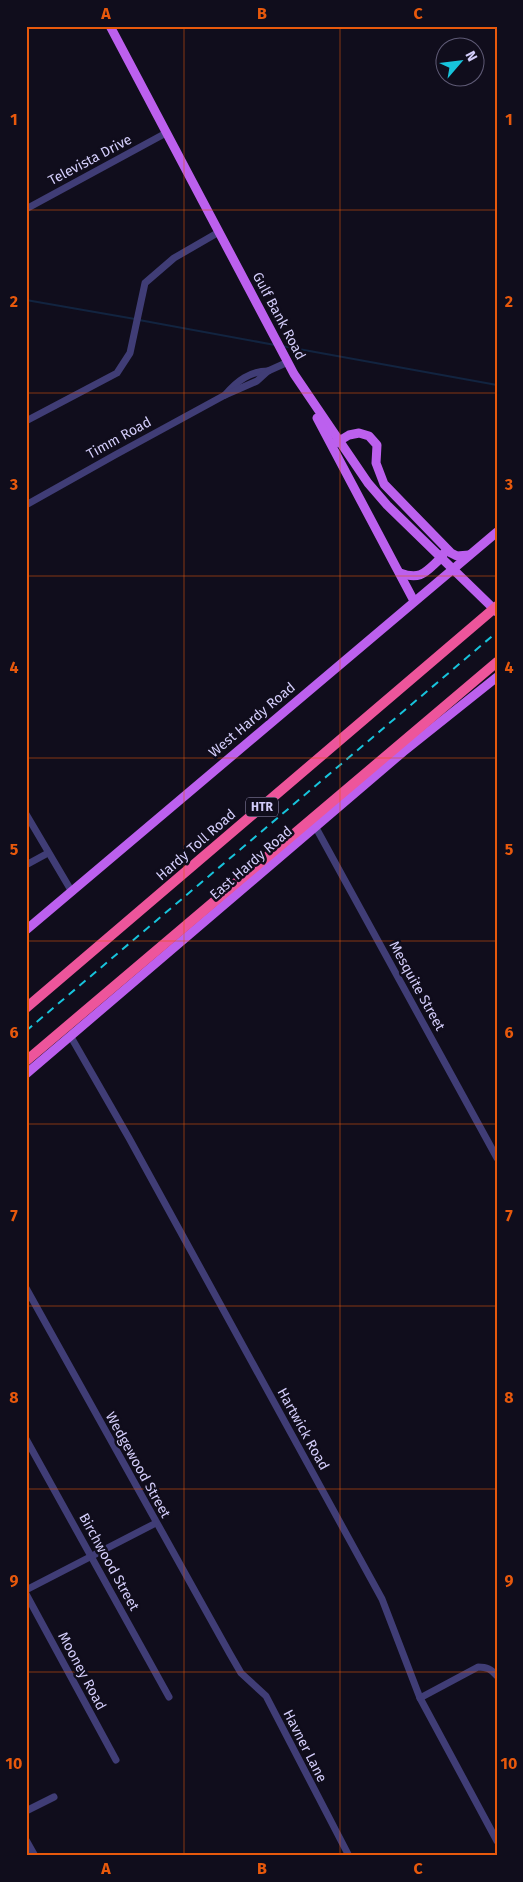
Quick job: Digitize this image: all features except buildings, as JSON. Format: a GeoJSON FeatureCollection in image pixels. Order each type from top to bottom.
{"type":"FeatureCollection","features":[{"type":"Feature","properties":{"kind":"highway","name":"Hardy Toll Road"},"geometry":{"type":"LineString","coordinates":[[26,1008],[497,606]]}},
{"type":"Feature","properties":{"kind":"highway"},"geometry":{"type":"LineString","coordinates":[[26,1061],[497,662]]}},
{"type":"Feature","properties":{"kind":"main road","name":"Gulf Bank Road"},"geometry":{"type":"LineString","coordinates":[[110,26],[294,374],[335,443]]}},
{"type":"Feature","properties":{"kind":"main road"},"geometry":{"type":"LineString","coordinates":[[335,443],[349,435],[359,433],[369,436],[377,445],[376,464],[384,484],[442,544],[457,556],[470,555]]}},
{"type":"Feature","properties":{"kind":"main road"},"geometry":{"type":"LineString","coordinates":[[335,443],[368,483],[409,526],[497,612]]}},
{"type":"Feature","properties":{"kind":"main road"},"geometry":{"type":"LineString","coordinates":[[335,443],[414,601]]}},
{"type":"Feature","properties":{"kind":"main road","name":"West Hardy Road"},"geometry":{"type":"LineString","coordinates":[[26,930],[497,532]]}},
{"type":"Feature","properties":{"kind":"main road"},"geometry":{"type":"LineString","coordinates":[[400,573],[411,577],[423,575],[442,557],[444,551],[442,544]]}},
{"type":"Feature","properties":{"kind":"main road","name":"East Hardy Road"},"geometry":{"type":"LineString","coordinates":[[26,1074],[403,752],[497,678]]}},
{"type":"Feature","properties":{"kind":"street","name":"Televista Drive"},"geometry":{"type":"LineString","coordinates":[[26,209],[166,134]]}},
{"type":"Feature","properties":{"kind":"street"},"geometry":{"type":"LineString","coordinates":[[26,421],[117,373],[130,353],[145,283],[174,258],[219,232]]}},
{"type":"Feature","properties":{"kind":"street","name":"Timm Road"},"geometry":{"type":"LineString","coordinates":[[26,505],[114,454],[225,395],[242,379],[254,373],[268,371],[286,359]]}},
{"type":"Feature","properties":{"kind":"street"},"geometry":{"type":"LineString","coordinates":[[26,814],[72,892]]}},
{"type":"Feature","properties":{"kind":"street","name":"Mesquite Street"},"geometry":{"type":"LineString","coordinates":[[315,826],[497,1158]]}},
{"type":"Feature","properties":{"kind":"street"},"geometry":{"type":"LineString","coordinates":[[26,865],[48,853]]}},
{"type":"Feature","properties":{"kind":"street","name":"Hartwick Road"},"geometry":{"type":"LineString","coordinates":[[71,1037],[129,1138],[382,1599],[420,1698],[497,1841]]}},
{"type":"Feature","properties":{"kind":"street","name":"Wedgewood Street"},"geometry":{"type":"LineString","coordinates":[[26,1288],[230,1654]]}},
{"type":"Feature","properties":{"kind":"street","name":"Birchwood Street"},"geometry":{"type":"LineString","coordinates":[[26,1439],[169,1697]]}},
{"type":"Feature","properties":{"kind":"street"},"geometry":{"type":"LineString","coordinates":[[26,1592],[156,1523]]}},
{"type":"Feature","properties":{"kind":"street","name":"Mooney Road"},"geometry":{"type":"LineString","coordinates":[[26,1592],[116,1760]]}},
{"type":"Feature","properties":{"kind":"street","name":"Havner Lane"},"geometry":{"type":"LineString","coordinates":[[230,1654],[241,1673],[266,1696],[349,1856]]}},
{"type":"Feature","properties":{"kind":"street"},"geometry":{"type":"LineString","coordinates":[[420,1698],[478,1667],[492,1670],[497,1676]]}},
{"type":"Feature","properties":{"kind":"street"},"geometry":{"type":"LineString","coordinates":[[26,1811],[54,1797]]}},
{"type":"Feature","properties":{"kind":"street"},"geometry":{"type":"LineString","coordinates":[[26,1840],[35,1856]]}},
{"type":"Feature","properties":{"kind":"waterway"},"geometry":{"type":"LineString","coordinates":[[26,300],[135,319]]}},
{"type":"Feature","properties":{"kind":"waterway"},"geometry":{"type":"LineString","coordinates":[[139,320],[275,345]]}},
{"type":"Feature","properties":{"kind":"waterway"},"geometry":{"type":"LineString","coordinates":[[282,346],[497,385]]}},
{"type":"Feature","properties":{"kind":"railway"},"geometry":{"type":"LineString","coordinates":[[26,1031],[497,632]]}}]}
